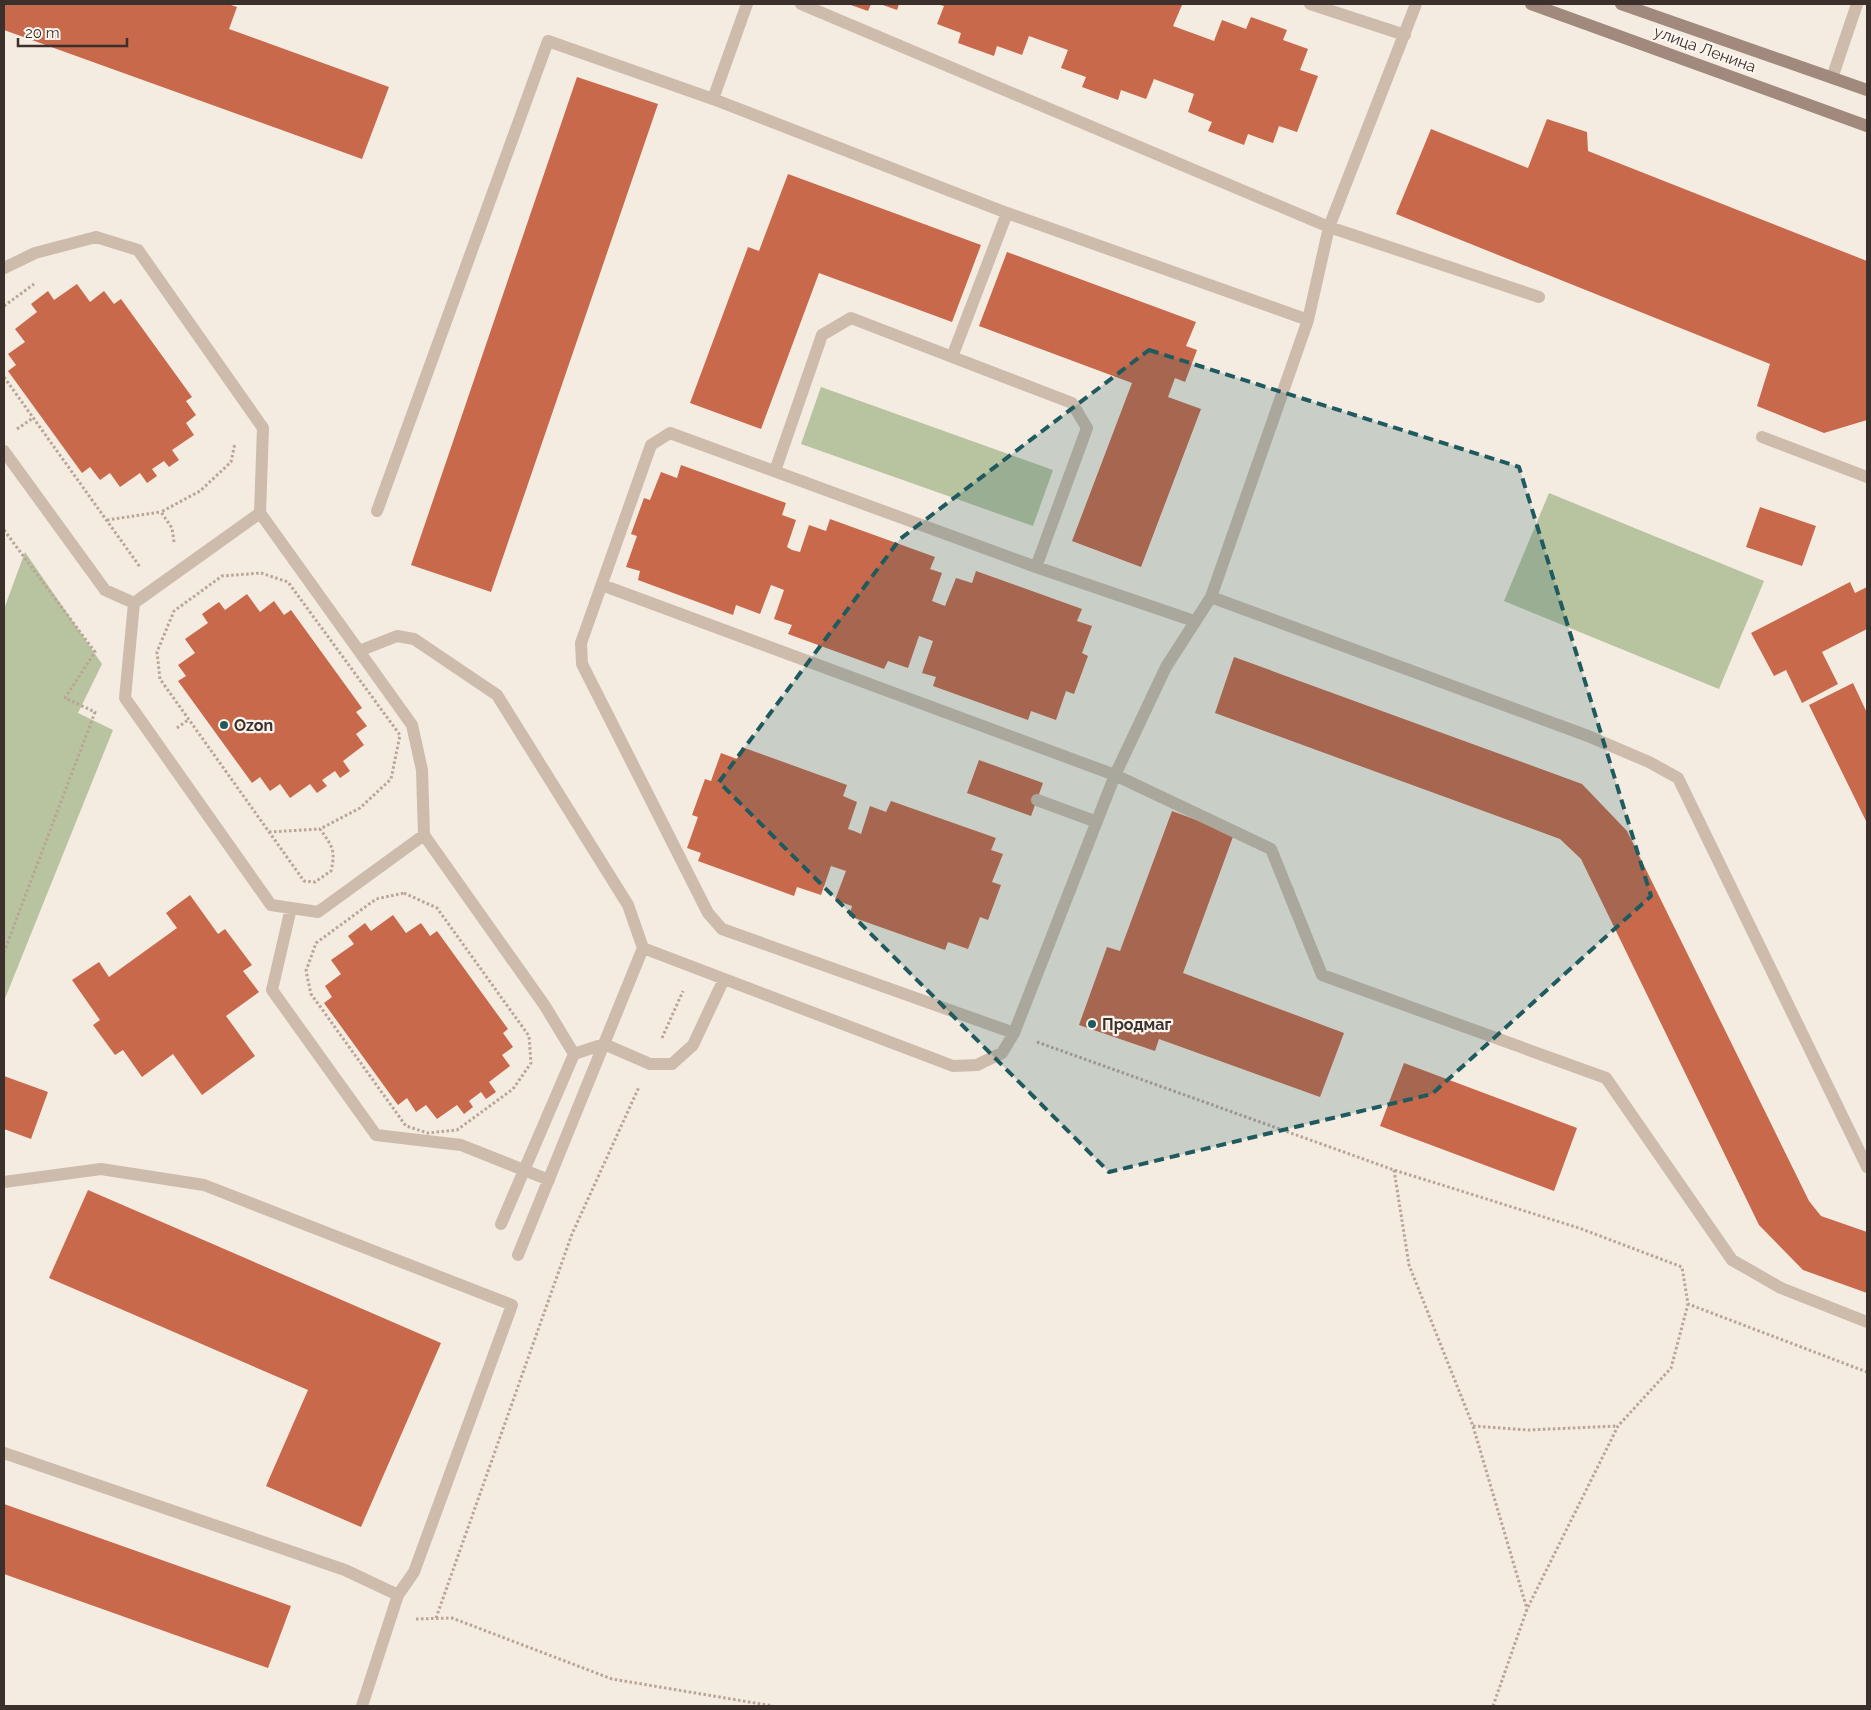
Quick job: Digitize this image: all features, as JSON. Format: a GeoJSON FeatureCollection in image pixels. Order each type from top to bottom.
{"type":"FeatureCollection","features":[{"type":"Feature","properties":{"kind":"street"},"geometry":{"type":"LineString","coordinates":[[713,99],[747,4]]}},
{"type":"Feature","properties":{"kind":"street"},"geometry":{"type":"LineString","coordinates":[[801,4],[1329,226],[1539,296]]}},
{"type":"Feature","properties":{"kind":"street"},"geometry":{"type":"LineString","coordinates":[[1310,4],[1405,35]]}},
{"type":"Feature","properties":{"kind":"street"},"geometry":{"type":"LineString","coordinates":[[643,948],[953,1066],[977,1065],[1002,1053],[1014,1033],[1115,775],[1166,667],[1211,597],[1308,320],[1329,226],[1416,4]]}},
{"type":"Feature","properties":{"kind":"street","name":"улица Ленина"},"geometry":{"type":"LineString","coordinates":[[1531,4],[1867,126]]}},
{"type":"Feature","properties":{"kind":"street","name":"улица Ленина"},"geometry":{"type":"LineString","coordinates":[[1621,4],[1867,90]]}},
{"type":"Feature","properties":{"kind":"street"},"geometry":{"type":"LineString","coordinates":[[1832,78],[1857,4]]}},
{"type":"Feature","properties":{"kind":"street"},"geometry":{"type":"LineString","coordinates":[[377,511],[548,41],[713,99],[1007,213],[1308,320]]}},
{"type":"Feature","properties":{"kind":"street"},"geometry":{"type":"LineString","coordinates":[[952,357],[1007,213]]}},
{"type":"Feature","properties":{"kind":"street"},"geometry":{"type":"LineString","coordinates":[[4,268],[35,253],[96,237],[138,250],[263,428],[260,513],[412,725],[422,770],[424,835],[545,1006],[574,1054]]}},
{"type":"Feature","properties":{"kind":"street"},"geometry":{"type":"LineString","coordinates":[[775,471],[822,335],[851,318],[1072,403],[1087,428],[1036,567]]}},
{"type":"Feature","properties":{"kind":"street"},"geometry":{"type":"LineString","coordinates":[[1014,1033],[722,929],[708,913],[582,664],[581,642],[651,445],[670,433],[1036,567],[1194,621]]}},
{"type":"Feature","properties":{"kind":"street"},"geometry":{"type":"LineString","coordinates":[[1762,437],[1867,477]]}},
{"type":"Feature","properties":{"kind":"street"},"geometry":{"type":"LineString","coordinates":[[4,451],[105,590],[134,603]]}},
{"type":"Feature","properties":{"kind":"street"},"geometry":{"type":"LineString","coordinates":[[260,513],[134,603],[125,698],[271,905],[318,912],[424,835]]}},
{"type":"Feature","properties":{"kind":"street"},"geometry":{"type":"LineString","coordinates":[[602,585],[1115,775],[1271,848],[1322,975],[1606,1078],[1732,1260],[1780,1288],[1867,1322]]}},
{"type":"Feature","properties":{"kind":"street"},"geometry":{"type":"LineString","coordinates":[[1211,597],[1588,736],[1649,762],[1678,778],[1867,1167]]}},
{"type":"Feature","properties":{"kind":"street"},"geometry":{"type":"LineString","coordinates":[[359,651],[397,636],[414,639],[498,694],[628,906],[643,948],[518,1255]]}},
{"type":"Feature","properties":{"kind":"street"},"geometry":{"type":"LineString","coordinates":[[1037,800],[1097,822]]}},
{"type":"Feature","properties":{"kind":"street"},"geometry":{"type":"LineString","coordinates":[[291,908],[272,990],[376,1135],[461,1145],[549,1180]]}},
{"type":"Feature","properties":{"kind":"street"},"geometry":{"type":"LineString","coordinates":[[501,1224],[574,1054],[604,1044],[650,1064],[672,1064],[694,1045],[724,980]]}},
{"type":"Feature","properties":{"kind":"street"},"geometry":{"type":"LineString","coordinates":[[4,1182],[101,1169],[204,1185],[512,1305],[414,1572],[398,1595],[362,1706]]}},
{"type":"Feature","properties":{"kind":"street"},"geometry":{"type":"LineString","coordinates":[[4,1453],[345,1570],[398,1595]]}},
{"type":"Feature","properties":{"kind":"path"},"geometry":{"type":"LineString","coordinates":[[4,306],[36,282]]}},
{"type":"Feature","properties":{"kind":"path"},"geometry":{"type":"LineString","coordinates":[[4,377],[141,568]]}},
{"type":"Feature","properties":{"kind":"path"},"geometry":{"type":"LineString","coordinates":[[107,520],[161,512],[200,491],[231,462],[236,435]]}},
{"type":"Feature","properties":{"kind":"path"},"geometry":{"type":"LineString","coordinates":[[161,512],[172,528],[174,541],[172,547]]}},
{"type":"Feature","properties":{"kind":"path"},"geometry":{"type":"LineString","coordinates":[[4,530],[95,652],[66,698],[95,712],[4,952]]}},
{"type":"Feature","properties":{"kind":"path"},"geometry":{"type":"LineString","coordinates":[[268,832],[320,829],[360,808],[391,779],[400,735],[288,582],[261,573],[222,576],[174,611],[157,652],[160,679],[268,832],[304,881],[315,882],[331,871],[334,858],[332,846],[320,829]]}},
{"type":"Feature","properties":{"kind":"path"},"geometry":{"type":"LineString","coordinates":[[404,893],[437,908],[529,1036],[531,1063],[513,1089],[457,1130],[428,1133],[406,1126],[311,994],[306,971],[316,943],[376,900],[404,893]]}},
{"type":"Feature","properties":{"kind":"path"},"geometry":{"type":"LineString","coordinates":[[436,1618],[572,1234],[693,968]]}},
{"type":"Feature","properties":{"kind":"path"},"geometry":{"type":"LineString","coordinates":[[1014,1033],[1394,1170],[1579,1228],[1682,1267],[1688,1304],[1671,1368],[1618,1426],[1527,1609],[1493,1706]]}},
{"type":"Feature","properties":{"kind":"path"},"geometry":{"type":"LineString","coordinates":[[1394,1170],[1409,1265],[1473,1426],[1527,1609]]}},
{"type":"Feature","properties":{"kind":"path"},"geometry":{"type":"LineString","coordinates":[[1688,1304],[1867,1372]]}},
{"type":"Feature","properties":{"kind":"path"},"geometry":{"type":"LineString","coordinates":[[1473,1426],[1528,1430],[1618,1426]]}},
{"type":"Feature","properties":{"kind":"path"},"geometry":{"type":"LineString","coordinates":[[388,1624],[408,1619],[452,1618],[612,1679],[773,1706]]}},
{"type":"Feature","properties":{"kind":"highlighted area"},"geometry":{"type":"Polygon","coordinates":[[[1149,350],[1519,467],[1651,896],[1432,1094],[1109,1172],[719,782],[900,539],[1149,350]]]}},
{"type":"Feature","properties":{"kind":"green space"},"geometry":{"type":"Polygon","coordinates":[[[821,387],[1053,470],[1033,526],[801,444],[821,387]]]}},
{"type":"Feature","properties":{"kind":"green space"},"geometry":{"type":"Polygon","coordinates":[[[1549,493],[1764,581],[1719,689],[1504,601],[1549,493]]]}},
{"type":"Feature","properties":{"kind":"green space"},"geometry":{"type":"Polygon","coordinates":[[[25,552],[102,664],[78,713],[113,730],[4,1001],[4,609],[25,552]]]}},
{"type":"Feature","properties":{"kind":"building"},"geometry":{"type":"Polygon","coordinates":[[[4,4],[228,4],[237,7],[229,29],[389,87],[362,159],[4,30],[4,4]]]}},
{"type":"Feature","properties":{"kind":"building"},"geometry":{"type":"Polygon","coordinates":[[[848,4],[871,4],[868,11],[848,4]]]}},
{"type":"Feature","properties":{"kind":"building"},"geometry":{"type":"Polygon","coordinates":[[[880,4],[899,4],[897,10],[880,4]]]}},
{"type":"Feature","properties":{"kind":"building"},"geometry":{"type":"Polygon","coordinates":[[[937,4],[1179,4],[1182,5],[1173,26],[1214,41],[1222,20],[1246,29],[1251,17],[1287,30],[1283,40],[1308,49],[1300,70],[1318,76],[1297,132],[1279,126],[1273,143],[1248,134],[1244,145],[1208,131],[1212,122],[1188,112],[1194,94],[1154,79],[1146,99],[1121,90],[1118,100],[1082,87],[1086,77],[1061,68],[1068,50],[1029,36],[1022,55],[997,46],[994,56],[958,43],[961,33],[937,24],[944,6],[937,4]]]}},
{"type":"Feature","properties":{"kind":"building"},"geometry":{"type":"Polygon","coordinates":[[[577,77],[658,104],[491,592],[411,565],[577,77]]]}},
{"type":"Feature","properties":{"kind":"building"},"geometry":{"type":"Polygon","coordinates":[[[1547,119],[1587,132],[1588,151],[1867,261],[1867,420],[1824,433],[1757,406],[1770,364],[1396,214],[1431,129],[1528,168],[1547,119]]]}},
{"type":"Feature","properties":{"kind":"building"},"geometry":{"type":"Polygon","coordinates":[[[788,174],[981,245],[952,322],[819,273],[761,429],[690,403],[748,247],[759,251],[788,174]]]}},
{"type":"Feature","properties":{"kind":"building"},"geometry":{"type":"Polygon","coordinates":[[[1007,252],[1196,322],[1186,346],[1197,350],[1185,382],[1175,378],[1168,397],[1201,409],[1141,567],[1072,541],[1132,383],[979,326],[1007,252]]]}},
{"type":"Feature","properties":{"kind":"building"},"geometry":{"type":"Polygon","coordinates":[[[77,284],[90,302],[104,291],[114,304],[121,299],[192,397],[186,401],[196,415],[186,423],[194,435],[172,450],[179,460],[169,467],[164,461],[152,469],[157,476],[147,483],[140,473],[120,487],[110,473],[100,480],[90,467],[82,473],[8,371],[16,365],[8,354],[25,342],[15,329],[37,312],[31,304],[48,291],[54,300],[77,284]]]}},
{"type":"Feature","properties":{"kind":"building"},"geometry":{"type":"Polygon","coordinates":[[[681,465],[786,503],[782,515],[796,520],[787,547],[792,550],[800,552],[809,525],[826,531],[830,519],[935,557],[930,569],[942,573],[932,601],[945,606],[956,578],[972,583],[976,571],[1082,609],[1077,621],[1092,626],[1082,653],[1088,656],[1074,694],[1066,691],[1056,720],[1031,711],[1028,720],[933,686],[936,677],[922,673],[933,641],[919,636],[908,668],[888,661],[884,669],[788,634],[792,625],[774,619],[784,590],[771,585],[760,614],[736,605],[733,615],[638,580],[640,571],[626,567],[637,536],[631,534],[644,498],[650,500],[661,472],[677,478],[681,465]]]}},
{"type":"Feature","properties":{"kind":"building"},"geometry":{"type":"Polygon","coordinates":[[[1760,507],[1816,526],[1802,566],[1746,547],[1760,507]]]}},
{"type":"Feature","properties":{"kind":"building"},"geometry":{"type":"Polygon","coordinates":[[[1850,582],[1855,593],[1867,587],[1867,629],[1822,652],[1838,684],[1802,703],[1786,670],[1774,676],[1751,633],[1850,582]]]}},
{"type":"Feature","properties":{"kind":"building"},"geometry":{"type":"Polygon","coordinates":[[[247,594],[260,612],[274,601],[284,615],[291,610],[362,708],[356,712],[367,726],[356,734],[364,745],[343,761],[350,771],[340,778],[335,771],[322,780],[327,786],[317,793],[310,784],[290,798],[280,784],[270,791],[260,777],[252,783],[178,681],[186,676],[178,665],[195,653],[185,639],[208,623],[202,614],[219,602],[225,610],[247,594]]]}},
{"type":"Feature","properties":{"kind":"building"},"geometry":{"type":"Polygon","coordinates":[[[1234,657],[1582,784],[1627,831],[1809,1201],[1821,1216],[1867,1232],[1867,1293],[1803,1270],[1759,1225],[1581,859],[1560,839],[1215,713],[1234,657]]]}},
{"type":"Feature","properties":{"kind":"building"},"geometry":{"type":"Polygon","coordinates":[[[1853,683],[1867,713],[1867,823],[1809,705],[1853,683]]]}},
{"type":"Feature","properties":{"kind":"building"},"geometry":{"type":"Polygon","coordinates":[[[742,747],[847,785],[843,796],[857,802],[848,829],[861,834],[870,806],[886,812],[891,801],[996,838],[991,850],[1003,854],[992,882],[1001,885],[988,920],[980,917],[968,949],[948,942],[945,950],[849,916],[852,906],[835,900],[846,871],[831,866],[821,895],[797,887],[794,896],[698,861],[701,853],[687,848],[698,817],[692,815],[705,779],[711,781],[721,753],[737,759],[742,747]]]}},
{"type":"Feature","properties":{"kind":"building"},"geometry":{"type":"Polygon","coordinates":[[[979,760],[1043,783],[1031,816],[967,793],[979,760]]]}},
{"type":"Feature","properties":{"kind":"building"},"geometry":{"type":"Polygon","coordinates":[[[1172,811],[1234,834],[1183,973],[1344,1033],[1320,1097],[1159,1039],[1155,1051],[1079,1025],[1107,947],[1120,951],[1172,811]]]}},
{"type":"Feature","properties":{"kind":"building"},"geometry":{"type":"Polygon","coordinates":[[[190,895],[218,934],[225,929],[252,965],[243,971],[259,992],[226,1016],[255,1056],[202,1095],[173,1054],[142,1077],[123,1050],[115,1055],[93,1025],[100,1020],[72,980],[99,962],[109,977],[177,928],[166,913],[190,895]]]}},
{"type":"Feature","properties":{"kind":"building"},"geometry":{"type":"Polygon","coordinates":[[[393,915],[406,933],[421,923],[430,936],[437,931],[508,1029],[503,1033],[513,1047],[502,1055],[510,1066],[489,1082],[496,1092],[486,1099],[481,1092],[469,1101],[473,1107],[464,1114],[457,1105],[437,1119],[426,1105],[416,1112],[407,1098],[398,1105],[324,1003],[332,997],[325,986],[341,974],[331,960],[354,944],[348,936],[365,923],[371,931],[393,915]]]}},
{"type":"Feature","properties":{"kind":"building"},"geometry":{"type":"Polygon","coordinates":[[[1404,1063],[1577,1128],[1554,1191],[1380,1126],[1404,1063]]]}},
{"type":"Feature","properties":{"kind":"building"},"geometry":{"type":"Polygon","coordinates":[[[4,1076],[48,1092],[31,1139],[4,1129],[4,1076]]]}},
{"type":"Feature","properties":{"kind":"building"},"geometry":{"type":"Polygon","coordinates":[[[88,1190],[441,1343],[361,1527],[266,1486],[308,1390],[49,1278],[88,1190]]]}},
{"type":"Feature","properties":{"kind":"building"},"geometry":{"type":"Polygon","coordinates":[[[4,1504],[291,1606],[268,1668],[4,1574],[4,1504]]]}},
{"type":"Feature","properties":{"kind":"place","name":"Ozon"},"geometry":{"type":"Point","coordinates":[224,725]}},
{"type":"Feature","properties":{"kind":"place","name":"Продмаг"},"geometry":{"type":"Point","coordinates":[1092,1024]}}]}
